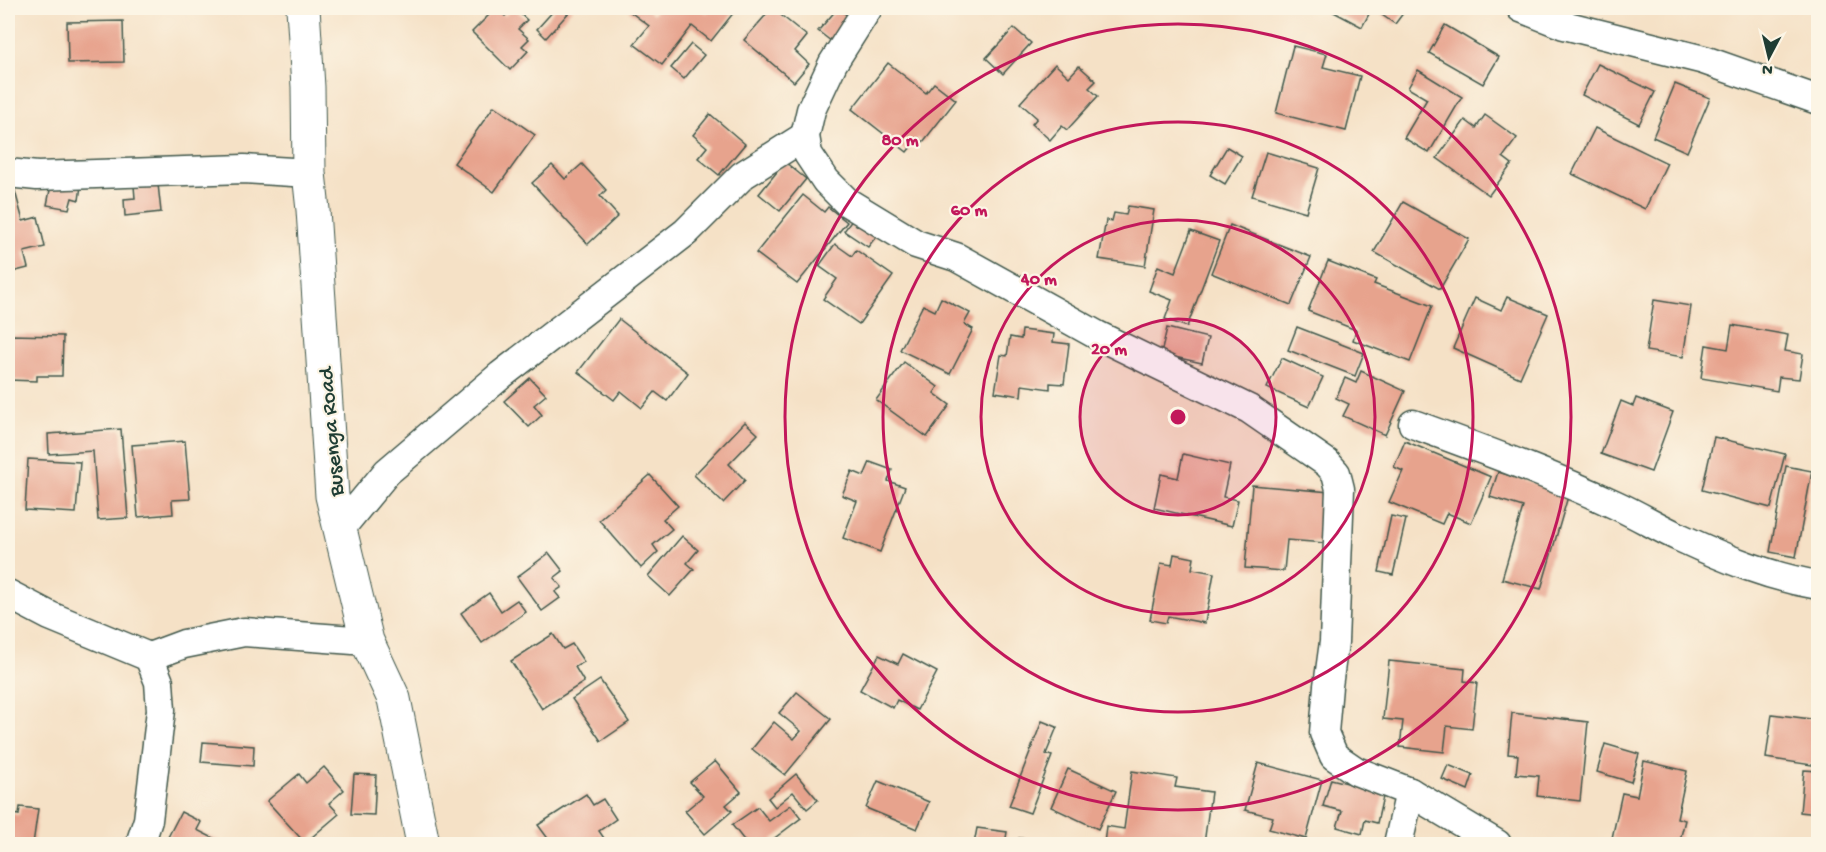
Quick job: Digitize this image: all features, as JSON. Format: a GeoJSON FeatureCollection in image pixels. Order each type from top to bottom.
{"type":"FeatureCollection","features":[{"type":"Feature","properties":{"kind":"street","name":"Busenga Road"},"geometry":{"type":"LineString","coordinates":[[303,8],[308,87],[309,173],[332,496],[367,641],[394,699],[423,844]]}},
{"type":"Feature","properties":{"kind":"street"},"geometry":{"type":"LineString","coordinates":[[868,8],[833,63],[811,110],[805,136],[808,154],[826,181],[847,202],[916,244],[956,257],[1097,335],[1250,409],[1327,463],[1336,473],[1340,489],[1334,642],[1324,733],[1334,756],[1356,771],[1410,792],[1497,844]]}},
{"type":"Feature","properties":{"kind":"street"},"geometry":{"type":"LineString","coordinates":[[1521,8],[1564,25],[1704,60],[1818,100]]}},
{"type":"Feature","properties":{"kind":"street"},"geometry":{"type":"LineString","coordinates":[[340,529],[387,472],[501,375],[686,232],[743,175],[805,136]]}},
{"type":"Feature","properties":{"kind":"street"},"geometry":{"type":"LineString","coordinates":[[8,173],[37,176],[244,169],[309,173]]}},
{"type":"Feature","properties":{"kind":"street"},"geometry":{"type":"LineString","coordinates":[[1413,424],[1508,459],[1617,505],[1681,538],[1762,573],[1818,585]]}},
{"type":"Feature","properties":{"kind":"street"},"geometry":{"type":"LineString","coordinates":[[8,594],[50,616],[149,657],[184,644],[244,632],[367,641]]}},
{"type":"Feature","properties":{"kind":"street"},"geometry":{"type":"LineString","coordinates":[[140,844],[148,820],[161,710],[159,682],[149,657]]}},
{"type":"Feature","properties":{"kind":"street"},"geometry":{"type":"LineString","coordinates":[[1398,844],[1410,792]]}},
{"type":"Feature","properties":{"kind":"building"},"geometry":{"type":"Polygon","coordinates":[[[496,8],[505,16],[514,8],[527,20],[518,29],[529,39],[522,46],[528,51],[510,70],[472,32],[496,8]]]}},
{"type":"Feature","properties":{"kind":"building"},"geometry":{"type":"Polygon","coordinates":[[[556,8],[572,9],[546,38],[537,29],[556,8]]]}},
{"type":"Feature","properties":{"kind":"building"},"geometry":{"type":"Polygon","coordinates":[[[632,8],[645,8],[653,14],[659,8],[700,8],[707,13],[710,8],[731,8],[735,11],[711,41],[692,26],[662,65],[634,44],[649,26],[629,11],[632,8]]]}},
{"type":"Feature","properties":{"kind":"building"},"geometry":{"type":"Polygon","coordinates":[[[772,8],[807,36],[795,51],[809,64],[794,82],[744,40],[772,8]]]}},
{"type":"Feature","properties":{"kind":"building"},"geometry":{"type":"Polygon","coordinates":[[[838,8],[855,22],[836,45],[818,31],[838,8]]]}},
{"type":"Feature","properties":{"kind":"building"},"geometry":{"type":"Polygon","coordinates":[[[1332,8],[1361,8],[1370,12],[1362,27],[1330,10],[1332,8]]]}},
{"type":"Feature","properties":{"kind":"building"},"geometry":{"type":"Polygon","coordinates":[[[1372,8],[1407,8],[1395,24],[1372,8]]]}},
{"type":"Feature","properties":{"kind":"building"},"geometry":{"type":"Polygon","coordinates":[[[1818,8],[1818,28],[1813,27],[1818,8]]]}},
{"type":"Feature","properties":{"kind":"building"},"geometry":{"type":"Polygon","coordinates":[[[123,21],[124,62],[68,63],[67,22],[123,21]]]}},
{"type":"Feature","properties":{"kind":"building"},"geometry":{"type":"Polygon","coordinates":[[[1445,25],[1499,57],[1483,84],[1429,53],[1445,25]]]}},
{"type":"Feature","properties":{"kind":"building"},"geometry":{"type":"Polygon","coordinates":[[[1014,28],[1031,43],[1003,74],[986,58],[1014,28]]]}},
{"type":"Feature","properties":{"kind":"building"},"geometry":{"type":"Polygon","coordinates":[[[691,44],[704,55],[684,79],[671,68],[691,44]]]}},
{"type":"Feature","properties":{"kind":"building"},"geometry":{"type":"Polygon","coordinates":[[[1293,46],[1327,54],[1323,67],[1360,76],[1346,131],[1276,113],[1293,46]]]}},
{"type":"Feature","properties":{"kind":"building"},"geometry":{"type":"Polygon","coordinates":[[[888,63],[926,93],[934,83],[956,100],[923,142],[918,138],[907,152],[852,109],[888,63]]]}},
{"type":"Feature","properties":{"kind":"building"},"geometry":{"type":"Polygon","coordinates":[[[1055,64],[1069,77],[1079,66],[1096,81],[1089,88],[1098,96],[1067,130],[1062,126],[1050,140],[1032,124],[1037,118],[1020,103],[1055,64]]]}},
{"type":"Feature","properties":{"kind":"building"},"geometry":{"type":"Polygon","coordinates":[[[1598,64],[1655,92],[1639,124],[1582,95],[1598,64]]]}},
{"type":"Feature","properties":{"kind":"building"},"geometry":{"type":"Polygon","coordinates":[[[1418,70],[1462,97],[1429,153],[1404,138],[1427,99],[1408,88],[1418,70]]]}},
{"type":"Feature","properties":{"kind":"building"},"geometry":{"type":"Polygon","coordinates":[[[1675,84],[1710,98],[1687,152],[1653,137],[1675,84]]]}},
{"type":"Feature","properties":{"kind":"building"},"geometry":{"type":"Polygon","coordinates":[[[494,106],[535,135],[494,192],[454,163],[494,106]]]}},
{"type":"Feature","properties":{"kind":"building"},"geometry":{"type":"Polygon","coordinates":[[[710,114],[745,144],[719,175],[698,158],[707,147],[693,135],[710,114]]]}},
{"type":"Feature","properties":{"kind":"building"},"geometry":{"type":"Polygon","coordinates":[[[1485,115],[1517,138],[1503,157],[1512,164],[1489,195],[1437,158],[1465,120],[1476,128],[1485,115]]]}},
{"type":"Feature","properties":{"kind":"building"},"geometry":{"type":"Polygon","coordinates":[[[1595,128],[1667,163],[1645,209],[1572,174],[1595,128]]]}},
{"type":"Feature","properties":{"kind":"building"},"geometry":{"type":"Polygon","coordinates":[[[1227,147],[1242,156],[1225,184],[1210,175],[1227,147]]]}},
{"type":"Feature","properties":{"kind":"building"},"geometry":{"type":"Polygon","coordinates":[[[1266,152],[1319,168],[1306,212],[1252,196],[1266,152]]]}},
{"type":"Feature","properties":{"kind":"building"},"geometry":{"type":"Polygon","coordinates":[[[785,162],[806,179],[780,211],[759,194],[785,162]]]}},
{"type":"Feature","properties":{"kind":"building"},"geometry":{"type":"Polygon","coordinates":[[[582,164],[606,190],[600,196],[618,216],[588,244],[532,183],[552,165],[565,179],[582,164]]]}},
{"type":"Feature","properties":{"kind":"building"},"geometry":{"type":"Polygon","coordinates":[[[52,180],[81,186],[79,200],[72,198],[69,209],[47,205],[52,180]]]}},
{"type":"Feature","properties":{"kind":"building"},"geometry":{"type":"Polygon","coordinates":[[[158,184],[161,212],[125,216],[124,199],[135,198],[134,186],[158,184]]]}},
{"type":"Feature","properties":{"kind":"building"},"geometry":{"type":"Polygon","coordinates":[[[15,191],[23,221],[38,217],[45,247],[24,252],[28,268],[8,273],[8,193],[15,191]]]}},
{"type":"Feature","properties":{"kind":"building"},"geometry":{"type":"Polygon","coordinates":[[[803,195],[824,212],[828,207],[847,222],[797,284],[756,253],[803,195]]]}},
{"type":"Feature","properties":{"kind":"building"},"geometry":{"type":"Polygon","coordinates":[[[1403,202],[1469,239],[1440,289],[1374,252],[1403,202]]]}},
{"type":"Feature","properties":{"kind":"building"},"geometry":{"type":"Polygon","coordinates":[[[1128,206],[1154,210],[1145,266],[1099,259],[1106,220],[1112,221],[1114,213],[1126,215],[1128,206]]]}},
{"type":"Feature","properties":{"kind":"building"},"geometry":{"type":"Polygon","coordinates":[[[858,212],[882,229],[868,247],[844,231],[858,212]]]}},
{"type":"Feature","properties":{"kind":"building"},"geometry":{"type":"Polygon","coordinates":[[[1230,225],[1311,257],[1291,305],[1211,273],[1230,225]]]}},
{"type":"Feature","properties":{"kind":"building"},"geometry":{"type":"Polygon","coordinates":[[[1191,231],[1219,241],[1187,327],[1165,319],[1172,300],[1149,291],[1158,266],[1175,273],[1191,231]]]}},
{"type":"Feature","properties":{"kind":"building"},"geometry":{"type":"Polygon","coordinates":[[[835,244],[852,256],[856,250],[893,276],[859,324],[823,299],[837,279],[819,266],[835,244]]]}},
{"type":"Feature","properties":{"kind":"building"},"geometry":{"type":"Polygon","coordinates":[[[1328,261],[1376,280],[1374,284],[1432,306],[1410,362],[1353,340],[1356,330],[1308,311],[1328,261]]]}},
{"type":"Feature","properties":{"kind":"building"},"geometry":{"type":"Polygon","coordinates":[[[1507,297],[1548,314],[1520,378],[1453,348],[1475,298],[1501,310],[1507,297]]]}},
{"type":"Feature","properties":{"kind":"building"},"geometry":{"type":"Polygon","coordinates":[[[941,298],[970,313],[964,324],[973,329],[950,374],[900,350],[923,305],[935,311],[941,298]]]}},
{"type":"Feature","properties":{"kind":"building"},"geometry":{"type":"Polygon","coordinates":[[[1654,300],[1691,306],[1683,357],[1646,351],[1654,300]]]}},
{"type":"Feature","properties":{"kind":"building"},"geometry":{"type":"Polygon","coordinates":[[[619,319],[688,373],[667,401],[655,392],[642,408],[621,391],[614,400],[578,372],[619,319]]]}},
{"type":"Feature","properties":{"kind":"building"},"geometry":{"type":"Polygon","coordinates":[[[1732,325],[1788,335],[1785,351],[1803,354],[1799,379],[1779,377],[1777,391],[1701,378],[1706,345],[1728,349],[1732,325]]]}},
{"type":"Feature","properties":{"kind":"building"},"geometry":{"type":"Polygon","coordinates":[[[1297,327],[1364,353],[1355,376],[1288,350],[1297,327]]]}},
{"type":"Feature","properties":{"kind":"building"},"geometry":{"type":"Polygon","coordinates":[[[1167,328],[1208,338],[1202,363],[1161,354],[1167,328]]]}},
{"type":"Feature","properties":{"kind":"building"},"geometry":{"type":"Polygon","coordinates":[[[1022,330],[1054,334],[1053,342],[1069,344],[1064,384],[1050,383],[1050,389],[1022,385],[1021,396],[995,392],[1001,355],[1007,356],[1010,337],[1021,339],[1022,330]]]}},
{"type":"Feature","properties":{"kind":"building"},"geometry":{"type":"Polygon","coordinates":[[[8,335],[63,336],[62,376],[37,376],[37,381],[8,380],[8,335]]]}},
{"type":"Feature","properties":{"kind":"building"},"geometry":{"type":"Polygon","coordinates":[[[1282,358],[1323,377],[1309,407],[1267,388],[1282,358]]]}},
{"type":"Feature","properties":{"kind":"building"},"geometry":{"type":"Polygon","coordinates":[[[904,362],[938,387],[934,393],[950,405],[927,437],[876,400],[904,362]]]}},
{"type":"Feature","properties":{"kind":"building"},"geometry":{"type":"Polygon","coordinates":[[[1361,371],[1405,391],[1385,435],[1343,416],[1349,404],[1336,398],[1345,378],[1356,383],[1361,371]]]}},
{"type":"Feature","properties":{"kind":"building"},"geometry":{"type":"Polygon","coordinates":[[[530,378],[546,395],[534,405],[542,415],[529,427],[504,401],[530,378]]]}},
{"type":"Feature","properties":{"kind":"building"},"geometry":{"type":"Polygon","coordinates":[[[1636,398],[1673,412],[1651,472],[1601,454],[1621,401],[1633,406],[1636,398]]]}},
{"type":"Feature","properties":{"kind":"building"},"geometry":{"type":"Polygon","coordinates":[[[745,422],[758,434],[729,464],[745,480],[723,503],[694,475],[745,422]]]}},
{"type":"Feature","properties":{"kind":"building"},"geometry":{"type":"Polygon","coordinates":[[[121,429],[128,518],[98,520],[93,451],[49,454],[48,434],[121,429]]]}},
{"type":"Feature","properties":{"kind":"building"},"geometry":{"type":"Polygon","coordinates":[[[1714,437],[1785,454],[1771,508],[1702,490],[1714,437]]]}},
{"type":"Feature","properties":{"kind":"building"},"geometry":{"type":"Polygon","coordinates":[[[185,441],[190,499],[172,500],[173,514],[138,517],[132,445],[185,441]]]}},
{"type":"Feature","properties":{"kind":"building"},"geometry":{"type":"Polygon","coordinates":[[[1405,441],[1491,477],[1471,523],[1447,513],[1442,524],[1389,502],[1403,471],[1394,467],[1405,441]]]}},
{"type":"Feature","properties":{"kind":"building"},"geometry":{"type":"Polygon","coordinates":[[[1183,454],[1230,465],[1223,497],[1238,500],[1232,526],[1154,508],[1161,474],[1178,478],[1183,454]]]}},
{"type":"Feature","properties":{"kind":"building"},"geometry":{"type":"Polygon","coordinates":[[[28,459],[80,462],[76,513],[25,510],[28,459]]]}},
{"type":"Feature","properties":{"kind":"building"},"geometry":{"type":"Polygon","coordinates":[[[870,462],[892,470],[888,481],[905,487],[880,552],[843,538],[857,501],[842,495],[852,471],[864,476],[870,462]]]}},
{"type":"Feature","properties":{"kind":"building"},"geometry":{"type":"Polygon","coordinates":[[[1786,466],[1812,471],[1796,557],[1770,552],[1786,466]]]}},
{"type":"Feature","properties":{"kind":"building"},"geometry":{"type":"Polygon","coordinates":[[[1498,472],[1569,493],[1541,589],[1502,579],[1523,507],[1490,497],[1498,472]]]}},
{"type":"Feature","properties":{"kind":"building"},"geometry":{"type":"Polygon","coordinates":[[[650,475],[678,506],[663,519],[672,529],[653,545],[658,552],[641,568],[599,520],[650,475]]]}},
{"type":"Feature","properties":{"kind":"building"},"geometry":{"type":"Polygon","coordinates":[[[1252,485],[1330,492],[1325,543],[1287,540],[1284,571],[1245,568],[1252,485]]]}},
{"type":"Feature","properties":{"kind":"building"},"geometry":{"type":"Polygon","coordinates":[[[1391,516],[1406,519],[1393,575],[1379,572],[1391,516]]]}},
{"type":"Feature","properties":{"kind":"building"},"geometry":{"type":"Polygon","coordinates":[[[682,536],[698,550],[687,563],[694,569],[670,596],[648,576],[682,536]]]}},
{"type":"Feature","properties":{"kind":"building"},"geometry":{"type":"Polygon","coordinates":[[[549,553],[563,571],[554,578],[562,587],[555,592],[560,598],[542,611],[517,577],[549,553]]]}},
{"type":"Feature","properties":{"kind":"building"},"geometry":{"type":"Polygon","coordinates":[[[1174,554],[1194,558],[1192,569],[1214,573],[1205,623],[1168,616],[1166,623],[1150,620],[1161,563],[1172,565],[1174,554]]]}},
{"type":"Feature","properties":{"kind":"building"},"geometry":{"type":"Polygon","coordinates":[[[489,593],[501,611],[517,600],[526,612],[482,643],[461,613],[489,593]]]}},
{"type":"Feature","properties":{"kind":"building"},"geometry":{"type":"Polygon","coordinates":[[[553,634],[563,649],[572,644],[584,662],[575,667],[584,682],[542,709],[511,661],[553,634]]]}},
{"type":"Feature","properties":{"kind":"building"},"geometry":{"type":"Polygon","coordinates":[[[903,654],[937,672],[917,710],[897,700],[893,708],[860,690],[879,655],[898,664],[903,654]]]}},
{"type":"Feature","properties":{"kind":"building"},"geometry":{"type":"Polygon","coordinates":[[[1389,661],[1465,669],[1464,681],[1477,683],[1472,729],[1447,726],[1444,752],[1400,747],[1403,721],[1383,719],[1389,661]]]}},
{"type":"Feature","properties":{"kind":"building"},"geometry":{"type":"Polygon","coordinates":[[[600,680],[629,722],[601,741],[572,699],[600,680]]]}},
{"type":"Feature","properties":{"kind":"building"},"geometry":{"type":"Polygon","coordinates":[[[797,692],[831,719],[785,775],[752,749],[774,722],[794,739],[801,731],[779,713],[797,692]]]}},
{"type":"Feature","properties":{"kind":"building"},"geometry":{"type":"Polygon","coordinates":[[[1512,713],[1588,722],[1580,801],[1537,796],[1539,776],[1516,774],[1518,755],[1508,754],[1512,713]]]}},
{"type":"Feature","properties":{"kind":"building"},"geometry":{"type":"Polygon","coordinates":[[[1772,714],[1818,720],[1818,766],[1766,758],[1772,714]]]}},
{"type":"Feature","properties":{"kind":"building"},"geometry":{"type":"Polygon","coordinates":[[[1042,721],[1057,727],[1046,754],[1052,756],[1030,813],[1009,806],[1042,721]]]}},
{"type":"Feature","properties":{"kind":"building"},"geometry":{"type":"Polygon","coordinates":[[[203,742],[254,746],[253,766],[201,762],[203,742]]]}},
{"type":"Feature","properties":{"kind":"building"},"geometry":{"type":"Polygon","coordinates":[[[1605,744],[1639,754],[1631,782],[1597,772],[1605,744]]]}},
{"type":"Feature","properties":{"kind":"building"},"geometry":{"type":"Polygon","coordinates":[[[715,761],[741,792],[726,805],[732,811],[705,834],[685,811],[703,796],[690,782],[715,761]]]}},
{"type":"Feature","properties":{"kind":"building"},"geometry":{"type":"Polygon","coordinates":[[[1644,761],[1687,771],[1677,818],[1685,820],[1679,844],[1633,844],[1612,838],[1622,793],[1637,796],[1644,761]]]}},
{"type":"Feature","properties":{"kind":"building"},"geometry":{"type":"Polygon","coordinates":[[[1258,763],[1322,780],[1306,839],[1269,829],[1273,817],[1245,810],[1258,763]]]}},
{"type":"Feature","properties":{"kind":"building"},"geometry":{"type":"Polygon","coordinates":[[[1448,765],[1473,775],[1468,790],[1442,779],[1448,765]]]}},
{"type":"Feature","properties":{"kind":"building"},"geometry":{"type":"Polygon","coordinates":[[[324,767],[344,790],[329,803],[339,814],[305,843],[267,801],[299,774],[306,783],[324,767]]]}},
{"type":"Feature","properties":{"kind":"building"},"geometry":{"type":"Polygon","coordinates":[[[1068,769],[1116,791],[1098,829],[1051,807],[1068,769]]]}},
{"type":"Feature","properties":{"kind":"building"},"geometry":{"type":"Polygon","coordinates":[[[1804,770],[1818,771],[1818,814],[1800,812],[1804,770]]]}},
{"type":"Feature","properties":{"kind":"building"},"geometry":{"type":"Polygon","coordinates":[[[1132,771],[1177,778],[1175,787],[1211,792],[1204,844],[1104,844],[1106,826],[1124,829],[1132,771]]]}},
{"type":"Feature","properties":{"kind":"building"},"geometry":{"type":"Polygon","coordinates":[[[354,774],[376,775],[374,815],[351,814],[354,774]]]}},
{"type":"Feature","properties":{"kind":"building"},"geometry":{"type":"Polygon","coordinates":[[[796,774],[818,800],[807,809],[793,792],[775,807],[768,798],[796,774]]]}},
{"type":"Feature","properties":{"kind":"building"},"geometry":{"type":"Polygon","coordinates":[[[1331,779],[1384,792],[1377,823],[1365,820],[1362,834],[1337,827],[1342,811],[1323,806],[1331,779]]]}},
{"type":"Feature","properties":{"kind":"building"},"geometry":{"type":"Polygon","coordinates":[[[878,781],[929,802],[917,829],[866,808],[878,781]]]}},
{"type":"Feature","properties":{"kind":"building"},"geometry":{"type":"Polygon","coordinates":[[[586,794],[593,805],[603,799],[616,819],[599,831],[608,844],[552,844],[538,825],[586,794]]]}},
{"type":"Feature","properties":{"kind":"building"},"geometry":{"type":"Polygon","coordinates":[[[791,805],[801,818],[772,840],[776,844],[747,844],[732,825],[758,807],[769,821],[791,805]]]}},
{"type":"Feature","properties":{"kind":"building"},"geometry":{"type":"Polygon","coordinates":[[[20,807],[38,809],[33,844],[8,844],[8,813],[19,815],[20,807]]]}},
{"type":"Feature","properties":{"kind":"building"},"geometry":{"type":"Polygon","coordinates":[[[181,812],[201,822],[197,830],[225,844],[155,844],[159,837],[166,841],[181,812]]]}},
{"type":"Feature","properties":{"kind":"building"},"geometry":{"type":"Polygon","coordinates":[[[977,828],[1007,832],[1005,844],[974,844],[977,828]]]}},
{"type":"Feature","properties":{"kind":"building"},"geometry":{"type":"Polygon","coordinates":[[[1019,838],[1049,842],[1048,844],[1018,844],[1019,838]]]}}]}
